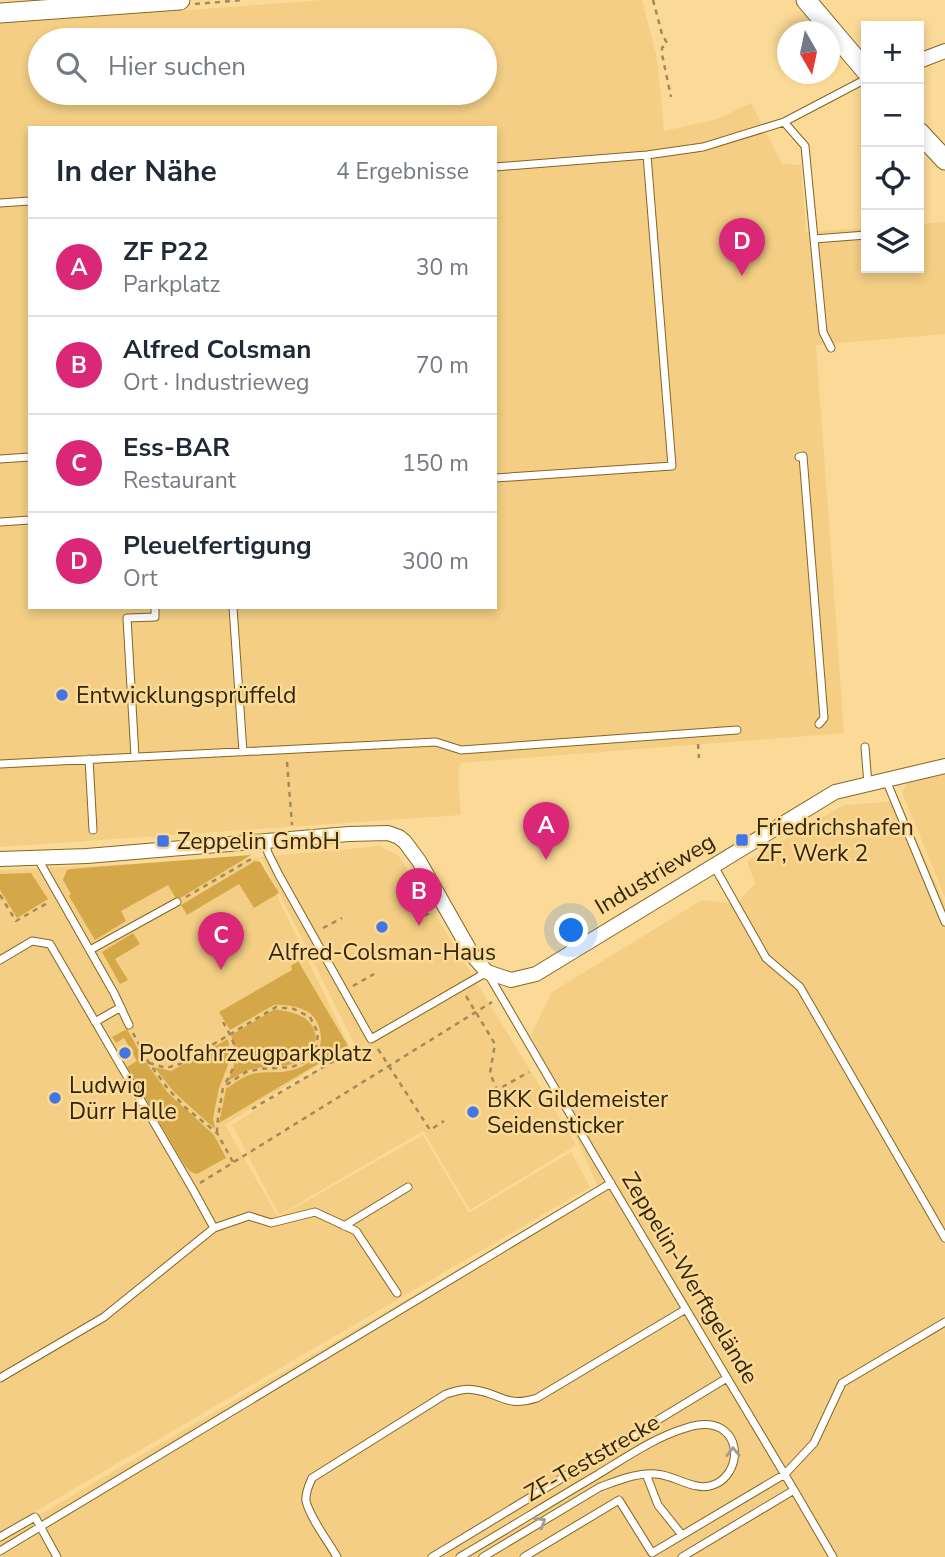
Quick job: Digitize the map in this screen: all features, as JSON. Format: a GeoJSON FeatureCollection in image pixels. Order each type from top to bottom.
{"type":"FeatureCollection","features":[{"type":"Feature","properties":{"kind":"main road"},"geometry":{"type":"LineString","coordinates":[[0,13],[90,3],[180,0]]}},
{"type":"Feature","properties":{"kind":"main road"},"geometry":{"type":"LineString","coordinates":[[806,0],[861,65]]}},
{"type":"Feature","properties":{"kind":"main road"},"geometry":{"type":"LineString","coordinates":[[924,137],[945,160]]}},
{"type":"Feature","properties":{"kind":"street"},"geometry":{"type":"LineString","coordinates":[[924,59],[945,51]]}},
{"type":"Feature","properties":{"kind":"street","name":"Industrieweg"},"geometry":{"type":"LineString","coordinates":[[487,972],[511,980],[536,974],[835,792],[945,766]]}},
{"type":"Feature","properties":{"kind":"street"},"geometry":{"type":"LineString","coordinates":[[0,859],[264,847],[349,834],[388,833],[405,842],[473,956],[487,972]]}},
{"type":"Feature","properties":{"kind":"lane"},"geometry":{"type":"LineString","coordinates":[[497,167],[647,155],[703,147],[784,122],[861,82]]}},
{"type":"Feature","properties":{"kind":"lane"},"geometry":{"type":"LineString","coordinates":[[784,122],[805,146],[823,332],[831,348]]}},
{"type":"Feature","properties":{"kind":"lane"},"geometry":{"type":"LineString","coordinates":[[647,155],[672,466]]}},
{"type":"Feature","properties":{"kind":"lane"},"geometry":{"type":"LineString","coordinates":[[0,203],[28,201]]}},
{"type":"Feature","properties":{"kind":"lane"},"geometry":{"type":"LineString","coordinates":[[814,239],[861,235]]}},
{"type":"Feature","properties":{"kind":"lane"},"geometry":{"type":"LineString","coordinates":[[799,457],[803,456],[824,718],[819,723]]}},
{"type":"Feature","properties":{"kind":"lane"},"geometry":{"type":"LineString","coordinates":[[0,459],[28,457]]}},
{"type":"Feature","properties":{"kind":"lane"},"geometry":{"type":"LineString","coordinates":[[497,478],[682,465]]}},
{"type":"Feature","properties":{"kind":"lane"},"geometry":{"type":"LineString","coordinates":[[0,522],[28,520]]}},
{"type":"Feature","properties":{"kind":"lane"},"geometry":{"type":"LineString","coordinates":[[135,757],[127,618],[155,617],[155,609]]}},
{"type":"Feature","properties":{"kind":"lane"},"geometry":{"type":"LineString","coordinates":[[233,609],[243,752]]}},
{"type":"Feature","properties":{"kind":"lane"},"geometry":{"type":"LineString","coordinates":[[0,764],[436,742],[461,750],[737,730]]}},
{"type":"Feature","properties":{"kind":"lane"},"geometry":{"type":"LineString","coordinates":[[865,747],[867,784]]}},
{"type":"Feature","properties":{"kind":"lane"},"geometry":{"type":"LineString","coordinates":[[89,759],[93,830]]}},
{"type":"Feature","properties":{"kind":"lane"},"geometry":{"type":"LineString","coordinates":[[886,779],[945,922]]}},
{"type":"Feature","properties":{"kind":"lane"},"geometry":{"type":"LineString","coordinates":[[264,847],[371,1039],[487,972]]}},
{"type":"Feature","properties":{"kind":"lane"},"geometry":{"type":"LineString","coordinates":[[37,858],[129,1025]]}},
{"type":"Feature","properties":{"kind":"lane"},"geometry":{"type":"LineString","coordinates":[[714,865],[766,958],[800,987],[945,1238]]}},
{"type":"Feature","properties":{"kind":"lane"},"geometry":{"type":"LineString","coordinates":[[90,950],[177,902]]}},
{"type":"Feature","properties":{"kind":"lane"},"geometry":{"type":"LineString","coordinates":[[0,960],[32,941],[50,944],[214,1228]]}},
{"type":"Feature","properties":{"kind":"lane","name":"Zeppelin-Werftgelände"},"geometry":{"type":"LineString","coordinates":[[487,972],[833,1557]]}},
{"type":"Feature","properties":{"kind":"lane"},"geometry":{"type":"LineString","coordinates":[[95,1022],[121,1007]]}},
{"type":"Feature","properties":{"kind":"lane"},"geometry":{"type":"LineString","coordinates":[[0,1551],[611,1183]]}},
{"type":"Feature","properties":{"kind":"lane"},"geometry":{"type":"LineString","coordinates":[[344,1226],[408,1187]]}},
{"type":"Feature","properties":{"kind":"lane"},"geometry":{"type":"LineString","coordinates":[[0,1378],[104,1317],[214,1228],[249,1216],[271,1223],[315,1212],[356,1231],[397,1293]]}},
{"type":"Feature","properties":{"kind":"lane"},"geometry":{"type":"LineString","coordinates":[[337,1557],[311,1513],[306,1499],[312,1478],[446,1394],[474,1389],[508,1401],[523,1403],[537,1398],[686,1309]]}},
{"type":"Feature","properties":{"kind":"lane"},"geometry":{"type":"LineString","coordinates":[[524,1557],[620,1500],[652,1553],[785,1474],[814,1443],[842,1382],[945,1322]]}},
{"type":"Feature","properties":{"kind":"lane"},"geometry":{"type":"LineString","coordinates":[[432,1557],[727,1378]]}},
{"type":"Feature","properties":{"kind":"lane","name":"ZF-Teststrecke"},"geometry":{"type":"LineString","coordinates":[[460,1557],[665,1436],[687,1427],[708,1425],[719,1427],[729,1434],[732,1440],[735,1454],[731,1469],[713,1485],[699,1486],[668,1476],[646,1474],[625,1479],[600,1487],[483,1557]]}},
{"type":"Feature","properties":{"kind":"lane"},"geometry":{"type":"LineString","coordinates":[[646,1474],[658,1505],[682,1535]]}},
{"type":"Feature","properties":{"kind":"lane"},"geometry":{"type":"LineString","coordinates":[[682,1557],[794,1490]]}},
{"type":"Feature","properties":{"kind":"lane"},"geometry":{"type":"LineString","coordinates":[[0,1537],[35,1517],[57,1557]]}},
{"type":"Feature","properties":{"kind":"path"},"geometry":{"type":"LineString","coordinates":[[653,0],[667,43],[662,48],[662,54],[671,97]]}},
{"type":"Feature","properties":{"kind":"path"},"geometry":{"type":"LineString","coordinates":[[697,741],[699,758]]}},
{"type":"Feature","properties":{"kind":"path"},"geometry":{"type":"LineString","coordinates":[[287,758],[292,827]]}},
{"type":"Feature","properties":{"kind":"path"},"geometry":{"type":"LineString","coordinates":[[177,902],[264,847]]}},
{"type":"Feature","properties":{"kind":"path"},"geometry":{"type":"LineString","coordinates":[[0,895],[16,921],[51,901]]}},
{"type":"Feature","properties":{"kind":"path"},"geometry":{"type":"LineString","coordinates":[[416,921],[443,904]]}},
{"type":"Feature","properties":{"kind":"path"},"geometry":{"type":"LineString","coordinates":[[313,934],[342,918]]}},
{"type":"Feature","properties":{"kind":"path"},"geometry":{"type":"LineString","coordinates":[[344,991],[374,974]]}},
{"type":"Feature","properties":{"kind":"path"},"geometry":{"type":"LineString","coordinates":[[461,987],[495,1044],[490,1073],[497,1090],[529,1072]]}},
{"type":"Feature","properties":{"kind":"path"},"geometry":{"type":"LineString","coordinates":[[192,1188],[501,997]]}},
{"type":"Feature","properties":{"kind":"path"},"geometry":{"type":"LineString","coordinates":[[149,1063],[166,1068],[180,1064],[276,1007],[294,1009],[310,1017],[318,1033],[316,1050],[305,1062],[292,1067],[246,1072],[223,1087]]}},
{"type":"Feature","properties":{"kind":"path"},"geometry":{"type":"LineString","coordinates":[[217,1133],[223,1087],[236,1056],[230,1034],[223,1022]]}},
{"type":"Feature","properties":{"kind":"path"},"geometry":{"type":"LineString","coordinates":[[129,1025],[149,1063],[178,1099],[217,1133],[233,1162]]}},
{"type":"Feature","properties":{"kind":"path"},"geometry":{"type":"LineString","coordinates":[[252,1109],[371,1039],[430,1130],[444,1121]]}},
{"type":"Feature","properties":{"kind":"shaded area"},"geometry":{"type":"Polygon","coordinates":[[[323,0],[642,0],[657,58],[664,131],[718,119],[751,103],[782,164],[801,165],[806,232],[861,228],[861,273],[924,273],[924,224],[945,222],[945,334],[816,345],[844,733],[461,763],[458,773],[461,815],[0,847],[0,24],[323,0]]]}},
{"type":"Feature","properties":{"kind":"shaded area"},"geometry":{"type":"Polygon","coordinates":[[[945,774],[945,898],[902,792],[909,780],[945,774]]]}},
{"type":"Feature","properties":{"kind":"shaded area"},"geometry":{"type":"Polygon","coordinates":[[[900,801],[945,904],[945,1557],[0,1557],[0,1538],[598,1187],[531,1035],[552,992],[702,900],[736,904],[755,884],[747,861],[844,805],[900,801]]]}},
{"type":"Feature","properties":{"kind":"shaded area"},"geometry":{"type":"Polygon","coordinates":[[[380,846],[399,856],[576,1145],[470,1210],[423,1131],[279,1215],[232,1125],[355,1045],[261,857],[380,846]]]}},
{"type":"Feature","properties":{"kind":"shaded area"},"geometry":{"type":"Polygon","coordinates":[[[251,855],[177,900],[168,885],[121,911],[126,921],[95,940],[69,896],[71,894],[63,880],[67,870],[71,869],[251,855]]]}},
{"type":"Feature","properties":{"kind":"shaded area","name":"Zeppelin GmbH"},"geometry":{"type":"Polygon","coordinates":[[[259,858],[349,1046],[225,1125],[278,1217],[423,1135],[469,1213],[571,1152],[590,1187],[0,1532],[0,870],[259,858]]]}},
{"type":"Feature","properties":{"kind":"shaded area"},"geometry":{"type":"Polygon","coordinates":[[[255,861],[260,862],[279,893],[254,908],[239,884],[187,915],[181,905],[255,861]]]}},
{"type":"Feature","properties":{"kind":"shaded area"},"geometry":{"type":"Polygon","coordinates":[[[31,873],[48,899],[17,918],[0,890],[0,874],[31,873]]]}},
{"type":"Feature","properties":{"kind":"shaded area"},"geometry":{"type":"Polygon","coordinates":[[[133,933],[140,944],[115,959],[128,980],[120,984],[102,952],[133,933]]]}},
{"type":"Feature","properties":{"kind":"shaded area"},"geometry":{"type":"Polygon","coordinates":[[[298,961],[348,1046],[219,1123],[226,1089],[253,1074],[296,1069],[308,1063],[317,1053],[321,1039],[319,1026],[311,1014],[303,1010],[274,1005],[230,1030],[219,1012],[292,970],[291,966],[298,961]]]}},
{"type":"Feature","properties":{"kind":"shaded area"},"geometry":{"type":"Polygon","coordinates":[[[275,1009],[300,1015],[309,1022],[316,1036],[312,1049],[298,1062],[250,1070],[228,1081],[237,1058],[231,1035],[275,1009]]]}},
{"type":"Feature","properties":{"kind":"shaded area"},"geometry":{"type":"Polygon","coordinates":[[[127,1029],[143,1058],[168,1093],[214,1135],[226,1158],[197,1174],[185,1166],[127,1067],[137,1061],[124,1038],[116,1043],[112,1037],[127,1029]]]}},
{"type":"Feature","properties":{"kind":"shaded area"},"geometry":{"type":"Polygon","coordinates":[[[228,1039],[231,1057],[219,1088],[213,1118],[215,1129],[175,1093],[154,1067],[171,1071],[228,1039]]]}},
{"type":"Feature","properties":{"kind":"place","name":"Pleuelfertigung"},"geometry":{"type":"Point","coordinates":[742,276]}},
{"type":"Feature","properties":{"kind":"place","name":"Entwicklungsprüffeld"},"geometry":{"type":"Point","coordinates":[62,695]}},
{"type":"Feature","properties":{"kind":"place","name":"Friedrichshafen ZF, Werk 2"},"geometry":{"type":"Point","coordinates":[742,840]}},
{"type":"Feature","properties":{"kind":"place","name":"Zeppelin GmbH"},"geometry":{"type":"Point","coordinates":[163,841]}},
{"type":"Feature","properties":{"kind":"place","name":"ZF P22"},"geometry":{"type":"Point","coordinates":[546,860]}},
{"type":"Feature","properties":{"kind":"place","name":"Alfred Colsman"},"geometry":{"type":"Point","coordinates":[419,926]}},
{"type":"Feature","properties":{"kind":"place","name":"Alfred-Colsman-Haus"},"geometry":{"type":"Point","coordinates":[382,927]}},
{"type":"Feature","properties":{"kind":"place","name":"Ess-BAR"},"geometry":{"type":"Point","coordinates":[221,970]}},
{"type":"Feature","properties":{"kind":"place","name":"Poolfahrzeugparkplatz"},"geometry":{"type":"Point","coordinates":[125,1053]}},
{"type":"Feature","properties":{"kind":"place","name":"Ludwig Dürr Halle"},"geometry":{"type":"Point","coordinates":[55,1098]}},
{"type":"Feature","properties":{"kind":"place","name":"BKK Gildemeister Seidensticker"},"geometry":{"type":"Point","coordinates":[473,1112]}}]}
